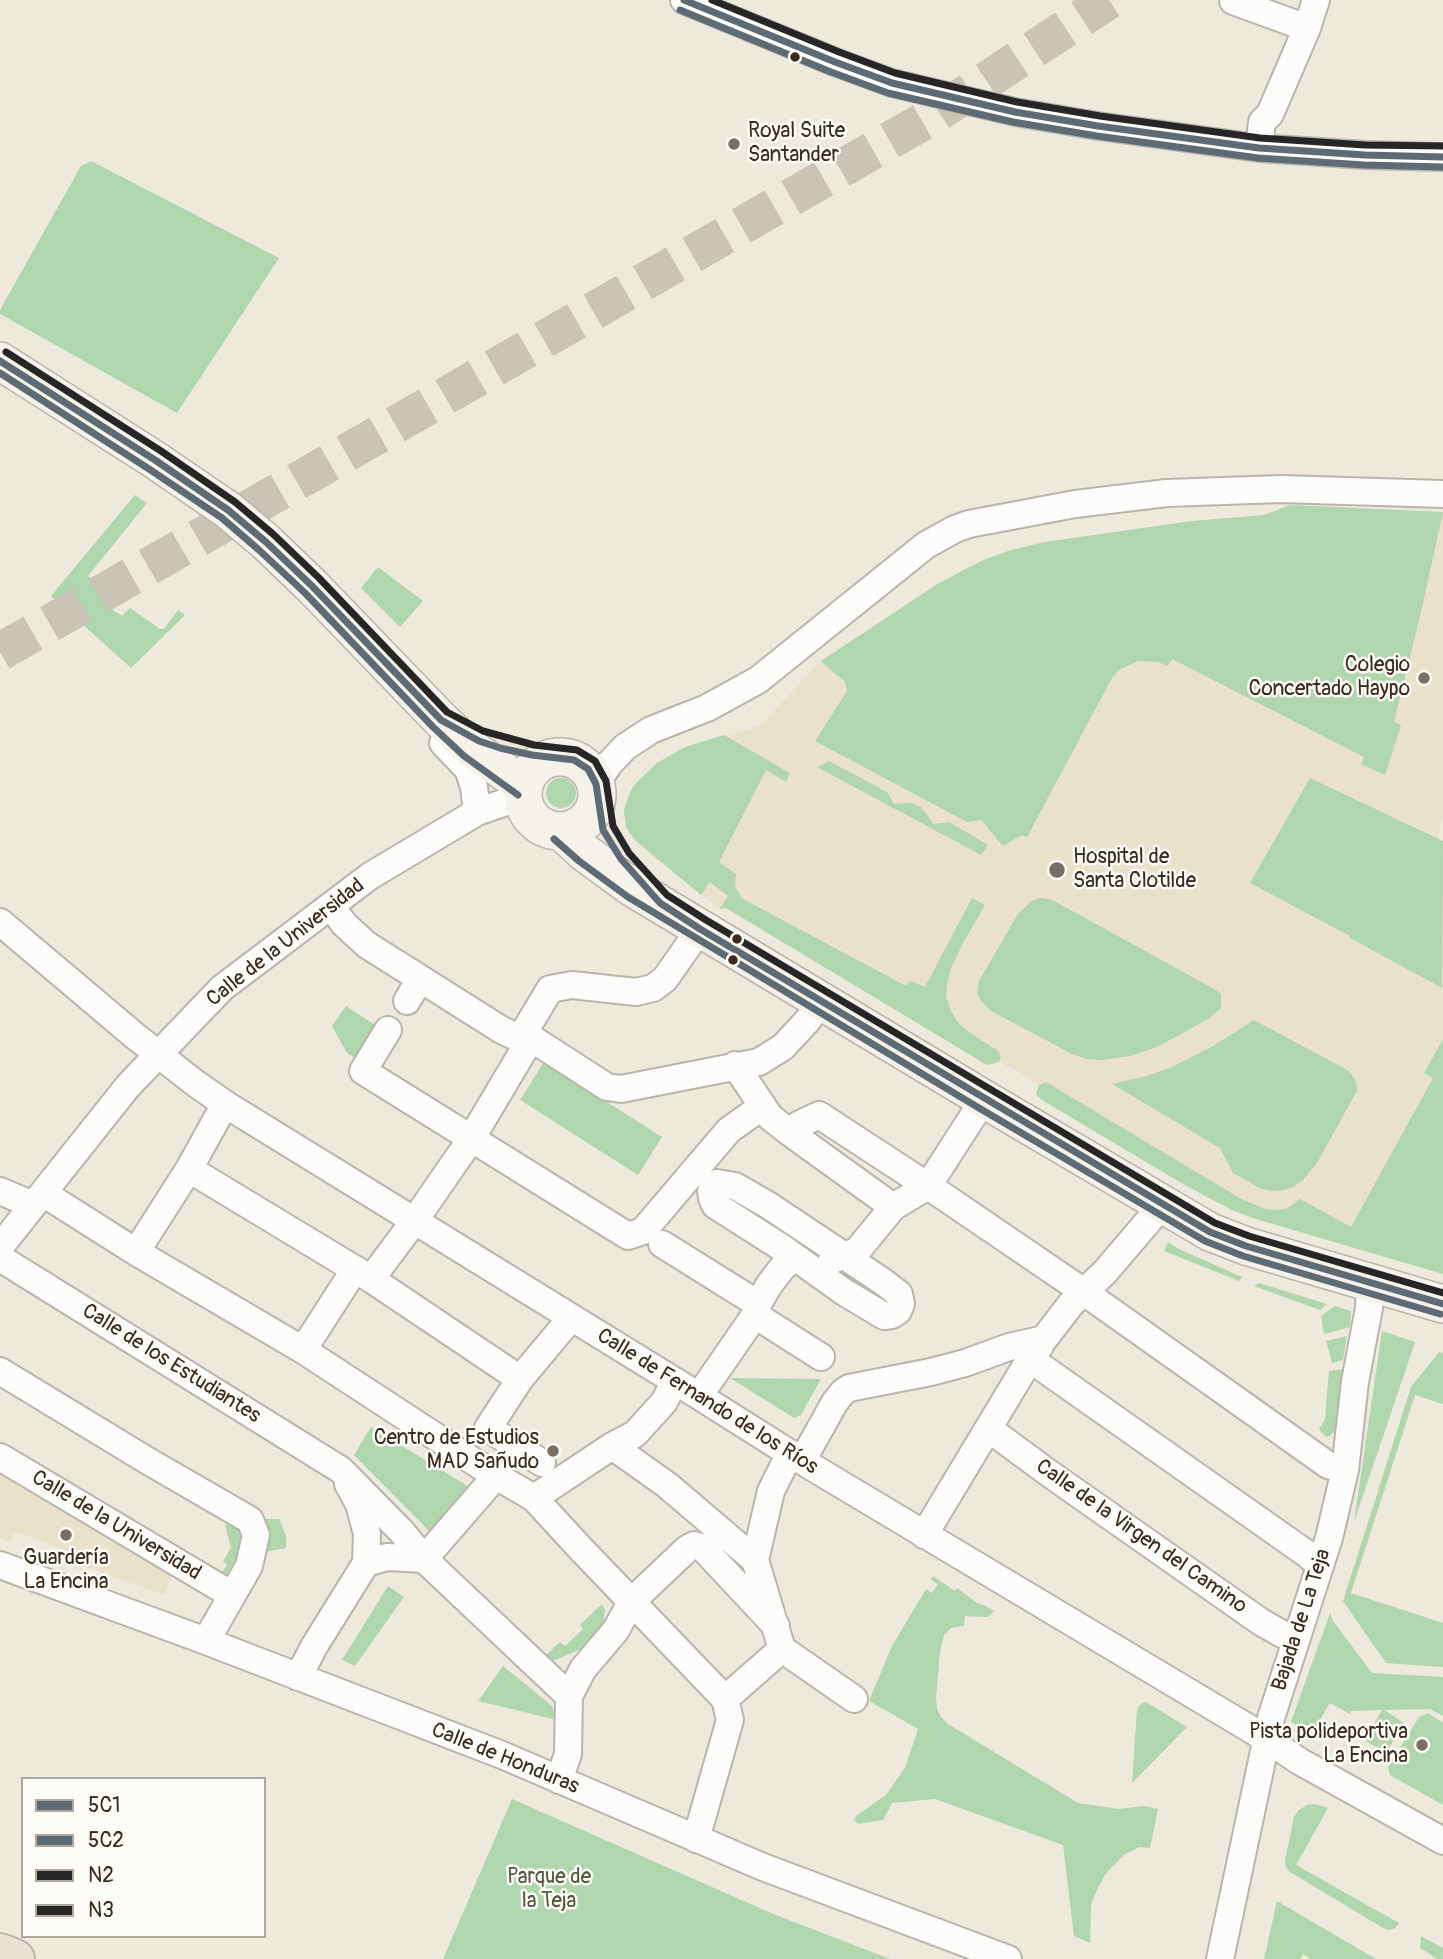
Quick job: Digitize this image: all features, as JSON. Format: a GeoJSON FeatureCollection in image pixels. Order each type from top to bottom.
{"type":"FeatureCollection","features":[{"type":"Feature","properties":{"kind":"main road"},"geometry":{"type":"LineString","coordinates":[[0,361],[155,460],[228,510],[267,542],[442,720],[523,791]]}},
{"type":"Feature","properties":{"kind":"main road"},"geometry":{"type":"LineString","coordinates":[[442,720],[479,741],[531,755],[574,760],[587,769],[596,791],[603,830],[621,859],[660,903]]}},
{"type":"Feature","properties":{"kind":"main road"},"geometry":{"type":"LineString","coordinates":[[558,757],[542,761],[530,772],[523,791],[527,811],[536,823],[550,830],[574,828],[586,821],[593,811],[596,791]]}},
{"type":"Feature","properties":{"kind":"main road"},"geometry":{"type":"LineString","coordinates":[[561,831],[585,853],[633,888],[1210,1232],[1246,1246],[1443,1304]]}},
{"type":"Feature","properties":{"kind":"main road"},"geometry":{"type":"LineString","coordinates":[[0,1953],[15,1959]]}},
{"type":"Feature","properties":{"kind":"street"},"geometry":{"type":"LineString","coordinates":[[684,0],[892,83],[1015,112],[1259,148],[1443,157]]}},
{"type":"Feature","properties":{"kind":"street"},"geometry":{"type":"LineString","coordinates":[[1259,148],[1262,122],[1270,114],[1307,28],[1316,0]]}},
{"type":"Feature","properties":{"kind":"street"},"geometry":{"type":"LineString","coordinates":[[1233,1],[1307,28]]}},
{"type":"Feature","properties":{"kind":"street"},"geometry":{"type":"LineString","coordinates":[[596,791],[609,764],[625,747],[651,730],[707,708],[758,680],[926,545],[969,524],[1075,504],[1167,493],[1281,489],[1443,494]]}},
{"type":"Feature","properties":{"kind":"street"},"geometry":{"type":"LineString","coordinates":[[403,680],[420,714],[435,736],[468,769],[477,812]]}},
{"type":"Feature","properties":{"kind":"street","name":"Calle de la Universidad"},"geometry":{"type":"LineString","coordinates":[[0,1247],[128,1086],[222,988],[370,876],[477,812],[523,791]]}},
{"type":"Feature","properties":{"kind":"street"},"geometry":{"type":"LineString","coordinates":[[331,906],[344,924],[414,990],[512,1035],[527,1036],[607,1087],[621,1088],[759,1062],[783,1047],[821,1001]]}},
{"type":"Feature","properties":{"kind":"street","name":"Calle de Fernando de los Ríos"},"geometry":{"type":"LineString","coordinates":[[0,922],[157,1054],[225,1104],[924,1535],[1266,1738],[1299,1761],[1443,1841]]}},
{"type":"Feature","properties":{"kind":"street"},"geometry":{"type":"LineString","coordinates":[[303,1350],[363,1274],[415,1220],[471,1139],[550,989],[572,985],[636,992],[653,988],[665,979],[700,929]]}},
{"type":"Feature","properties":{"kind":"street"},"geometry":{"type":"LineString","coordinates":[[388,1030],[363,1071],[628,1236],[643,1231],[729,1130],[763,1106]]}},
{"type":"Feature","properties":{"kind":"street"},"geometry":{"type":"LineString","coordinates":[[735,1065],[770,1116],[893,1207]]}},
{"type":"Feature","properties":{"kind":"street"},"geometry":{"type":"LineString","coordinates":[[699,1396],[757,1310],[776,1276],[803,1263],[857,1251],[893,1207],[928,1185],[984,1099]]}},
{"type":"Feature","properties":{"kind":"street"},"geometry":{"type":"LineString","coordinates":[[136,1252],[189,1169],[225,1104]]}},
{"type":"Feature","properties":{"kind":"street"},"geometry":{"type":"LineString","coordinates":[[789,1132],[819,1115],[928,1185],[1084,1292],[1328,1465],[1345,1470]]}},
{"type":"Feature","properties":{"kind":"street"},"geometry":{"type":"LineString","coordinates":[[189,1169],[363,1274],[520,1379]]}},
{"type":"Feature","properties":{"kind":"street"},"geometry":{"type":"LineString","coordinates":[[717,1183],[735,1186],[843,1256],[898,1294],[901,1304],[898,1311],[884,1316],[715,1205],[711,1191],[717,1183]]}},
{"type":"Feature","properties":{"kind":"street"},"geometry":{"type":"LineString","coordinates":[[0,1191],[38,1199],[136,1252],[303,1350],[534,1498],[725,1699],[730,1720],[696,1839]]}},
{"type":"Feature","properties":{"kind":"street"},"geometry":{"type":"LineString","coordinates":[[924,1535],[1037,1349],[1072,1304],[1105,1272],[1163,1204]]}},
{"type":"Feature","properties":{"kind":"street"},"geometry":{"type":"LineString","coordinates":[[662,1244],[821,1357]]}},
{"type":"Feature","properties":{"kind":"street","name":"Calle de los Estudiantes"},"geometry":{"type":"LineString","coordinates":[[0,1258],[341,1470],[402,1532],[424,1559],[569,1696]]}},
{"type":"Feature","properties":{"kind":"street","name":"Bajada de La Teja"},"geometry":{"type":"LineString","coordinates":[[1219,1958],[1271,1718],[1329,1538],[1345,1470],[1355,1382],[1369,1308],[1370,1281]]}},
{"type":"Feature","properties":{"kind":"street"},"geometry":{"type":"LineString","coordinates":[[542,1463],[488,1428],[520,1379],[571,1318]]}},
{"type":"Feature","properties":{"kind":"street"},"geometry":{"type":"LineString","coordinates":[[779,1637],[755,1560],[771,1491],[835,1402],[849,1388],[931,1372],[1009,1348],[1037,1349],[1319,1565]]}},
{"type":"Feature","properties":{"kind":"street"},"geometry":{"type":"LineString","coordinates":[[0,1371],[250,1520],[256,1535],[249,1566],[206,1641]]}},
{"type":"Feature","properties":{"kind":"street"},"geometry":{"type":"LineString","coordinates":[[534,1498],[612,1446],[635,1434],[664,1402],[675,1381]]}},
{"type":"Feature","properties":{"kind":"street","name":"Calle de la Virgen del Camino"},"geometry":{"type":"LineString","coordinates":[[989,1429],[1261,1622],[1282,1634],[1297,1637]]}},
{"type":"Feature","properties":{"kind":"street"},"geometry":{"type":"LineString","coordinates":[[612,1446],[667,1485],[755,1560]]}},
{"type":"Feature","properties":{"kind":"street","name":"Calle de la Universidad"},"geometry":{"type":"LineString","coordinates":[[0,1457],[232,1595]]}},
{"type":"Feature","properties":{"kind":"street"},"geometry":{"type":"LineString","coordinates":[[298,1676],[366,1563],[367,1534],[359,1504],[341,1470]]}},
{"type":"Feature","properties":{"kind":"street"},"geometry":{"type":"LineString","coordinates":[[366,1563],[387,1557],[424,1559],[496,1476]]}},
{"type":"Feature","properties":{"kind":"street"},"geometry":{"type":"LineString","coordinates":[[559,1780],[568,1754],[569,1696],[583,1669],[616,1630],[631,1602],[694,1545],[702,1547],[779,1637],[854,1699]]}},
{"type":"Feature","properties":{"kind":"street","name":"Calle de Honduras"},"geometry":{"type":"LineString","coordinates":[[0,1565],[502,1755],[763,1867],[1008,1959]]}},
{"type":"Feature","properties":{"kind":"street"},"geometry":{"type":"LineString","coordinates":[[725,1699],[779,1637]]}},
{"type":"Feature","properties":{"kind":"shaded area","name":"Hospital de Santa Clotilde"},"geometry":{"type":"Polygon","coordinates":[[[1290,505],[1443,512],[1443,814],[1438,838],[1443,841],[1443,1107],[1404,1263],[1256,1219],[1232,1210],[1183,1184],[1038,1097],[1036,1094],[1039,1085],[1017,1071],[999,1062],[987,1065],[726,908],[720,909],[640,846],[626,827],[624,810],[630,792],[657,763],[685,747],[760,726],[817,664],[936,585],[986,559],[1045,542],[1192,521],[1264,515],[1290,505]]]}},
{"type":"Feature","properties":{"kind":"shaded area","name":"Guardería La Encina"},"geometry":{"type":"Polygon","coordinates":[[[0,1472],[173,1573],[164,1595],[73,1562],[74,1554],[15,1531],[10,1542],[0,1538],[0,1472]]]}},
{"type":"Feature","properties":{"kind":"green space"},"geometry":{"type":"Polygon","coordinates":[[[91,161],[279,258],[177,413],[0,314],[81,166],[91,161]]]}},
{"type":"Feature","properties":{"kind":"green space"},"geometry":{"type":"Polygon","coordinates":[[[135,495],[147,503],[88,576],[118,600],[112,609],[122,616],[130,608],[160,629],[164,629],[178,610],[185,615],[131,668],[51,596],[135,495]]]}},
{"type":"Feature","properties":{"kind":"green space"},"geometry":{"type":"Polygon","coordinates":[[[1290,505],[1443,512],[1394,722],[1401,725],[1385,775],[1361,764],[1364,757],[1172,659],[1168,666],[1158,662],[1138,661],[1119,670],[1112,678],[1027,837],[1022,835],[1003,846],[981,820],[967,822],[815,741],[847,691],[845,682],[821,661],[936,585],[986,559],[1045,542],[1192,521],[1264,515],[1290,505]]]}},
{"type":"Feature","properties":{"kind":"green space"},"geometry":{"type":"Polygon","coordinates":[[[378,567],[423,601],[400,627],[361,588],[378,567]]]}},
{"type":"Feature","properties":{"kind":"green space"},"geometry":{"type":"Polygon","coordinates":[[[724,735],[790,773],[786,782],[766,770],[719,862],[736,874],[735,887],[743,899],[906,986],[910,981],[925,987],[972,898],[985,905],[951,968],[946,997],[959,1024],[998,1051],[1001,1056],[999,1062],[987,1065],[726,908],[720,909],[728,896],[710,882],[701,895],[634,839],[626,827],[624,810],[636,783],[657,763],[685,747],[724,735]]]}},
{"type":"Feature","properties":{"kind":"green space"},"geometry":{"type":"Polygon","coordinates":[[[829,761],[887,792],[894,804],[912,803],[926,813],[933,824],[949,822],[988,845],[981,855],[817,767],[829,761]]]}},
{"type":"Feature","properties":{"kind":"green space"},"geometry":{"type":"Polygon","coordinates":[[[561,778],[567,779],[575,787],[575,799],[567,807],[561,808],[555,807],[547,799],[546,793],[547,787],[555,779],[561,778]]]}},
{"type":"Feature","properties":{"kind":"green space"},"geometry":{"type":"Polygon","coordinates":[[[1310,778],[1443,841],[1442,988],[1250,883],[1310,778]]]}},
{"type":"Feature","properties":{"kind":"green space"},"geometry":{"type":"Polygon","coordinates":[[[1040,898],[1056,902],[1216,990],[1221,994],[1221,1008],[1210,1018],[1157,1047],[1130,1056],[1102,1060],[1072,1054],[991,1011],[979,998],[979,981],[1018,914],[1032,901],[1040,898]]]}},
{"type":"Feature","properties":{"kind":"green space"},"geometry":{"type":"Polygon","coordinates":[[[346,1006],[383,1030],[362,1062],[347,1053],[332,1026],[346,1006]]]}},
{"type":"Feature","properties":{"kind":"green space"},"geometry":{"type":"Polygon","coordinates":[[[1254,1020],[1349,1071],[1356,1081],[1357,1091],[1317,1163],[1303,1180],[1284,1190],[1262,1189],[1233,1173],[1220,1148],[1112,1084],[1172,1067],[1213,1046],[1254,1020]]]}},
{"type":"Feature","properties":{"kind":"green space"},"geometry":{"type":"Polygon","coordinates":[[[1443,1039],[1443,1274],[1232,1210],[1183,1184],[1036,1094],[1039,1085],[1046,1082],[1243,1200],[1266,1209],[1277,1210],[1288,1208],[1300,1199],[1351,1227],[1433,1078],[1424,1073],[1443,1039]]]}},
{"type":"Feature","properties":{"kind":"green space"},"geometry":{"type":"Polygon","coordinates":[[[544,1062],[662,1137],[638,1175],[520,1100],[544,1062]]]}},
{"type":"Feature","properties":{"kind":"green space"},"geometry":{"type":"Polygon","coordinates":[[[1168,1242],[1242,1277],[1239,1281],[1164,1251],[1168,1242]]]}},
{"type":"Feature","properties":{"kind":"green space"},"geometry":{"type":"Polygon","coordinates":[[[1259,1283],[1327,1304],[1320,1310],[1254,1286],[1259,1283]]]}},
{"type":"Feature","properties":{"kind":"green space"},"geometry":{"type":"Polygon","coordinates":[[[1335,1306],[1351,1311],[1350,1327],[1324,1334],[1321,1316],[1335,1306]]]}},
{"type":"Feature","properties":{"kind":"green space"},"geometry":{"type":"Polygon","coordinates":[[[1382,1331],[1415,1342],[1354,1522],[1382,1331]]]}},
{"type":"Feature","properties":{"kind":"green space"},"geometry":{"type":"Polygon","coordinates":[[[1347,1336],[1343,1360],[1332,1363],[1326,1341],[1347,1336]]]}},
{"type":"Feature","properties":{"kind":"green space"},"geometry":{"type":"Polygon","coordinates":[[[1439,1352],[1443,1353],[1443,1404],[1415,1395],[1351,1593],[1443,1623],[1443,1667],[1386,1663],[1343,1601],[1411,1387],[1439,1352]]]}},
{"type":"Feature","properties":{"kind":"green space"},"geometry":{"type":"Polygon","coordinates":[[[1343,1369],[1335,1430],[1326,1437],[1319,1429],[1325,1419],[1329,1371],[1343,1369]]]}},
{"type":"Feature","properties":{"kind":"green space"},"geometry":{"type":"Polygon","coordinates":[[[730,1378],[821,1379],[801,1415],[794,1418],[730,1378]]]}},
{"type":"Feature","properties":{"kind":"green space"},"geometry":{"type":"Polygon","coordinates":[[[371,1427],[474,1490],[436,1538],[354,1455],[371,1427]]]}},
{"type":"Feature","properties":{"kind":"green space"},"geometry":{"type":"Polygon","coordinates":[[[263,1519],[279,1519],[286,1536],[286,1548],[264,1552],[263,1519]]]}},
{"type":"Feature","properties":{"kind":"green space"},"geometry":{"type":"Polygon","coordinates":[[[236,1523],[242,1528],[245,1545],[226,1575],[220,1575],[227,1565],[223,1561],[231,1548],[225,1525],[236,1523]]]}},
{"type":"Feature","properties":{"kind":"green space"},"geometry":{"type":"Polygon","coordinates":[[[933,1576],[994,1611],[988,1617],[965,1616],[964,1626],[951,1628],[944,1635],[936,1697],[941,1717],[948,1724],[1078,1803],[1119,1809],[1144,1806],[1158,1809],[1150,1848],[1140,1847],[1125,1854],[1107,1872],[1098,1888],[1091,1904],[1090,1943],[1074,1936],[1063,1845],[935,1799],[892,1803],[883,1820],[858,1824],[854,1820],[886,1795],[905,1768],[918,1729],[869,1701],[892,1646],[926,1589],[932,1593],[938,1584],[931,1580],[933,1576]]]}},
{"type":"Feature","properties":{"kind":"green space"},"geometry":{"type":"Polygon","coordinates":[[[388,1586],[404,1597],[355,1666],[342,1660],[388,1586]]]}},
{"type":"Feature","properties":{"kind":"green space"},"geometry":{"type":"Polygon","coordinates":[[[602,1604],[605,1610],[603,1627],[595,1641],[553,1661],[542,1659],[560,1642],[565,1646],[583,1629],[580,1625],[602,1604]]]}},
{"type":"Feature","properties":{"kind":"green space"},"geometry":{"type":"Polygon","coordinates":[[[1330,1613],[1333,1621],[1372,1673],[1443,1677],[1443,1716],[1430,1709],[1384,1710],[1404,1723],[1386,1753],[1364,1740],[1382,1710],[1351,1711],[1350,1714],[1330,1703],[1311,1735],[1291,1722],[1330,1613]]]}},
{"type":"Feature","properties":{"kind":"green space"},"geometry":{"type":"Polygon","coordinates":[[[503,1666],[552,1706],[553,1719],[478,1701],[503,1666]]]}},
{"type":"Feature","properties":{"kind":"green space"},"geometry":{"type":"Polygon","coordinates":[[[1146,1702],[1187,1727],[1132,1783],[1137,1711],[1142,1703],[1146,1702]]]}},
{"type":"Feature","properties":{"kind":"green space","name":"Pista polideportiva La Encina"},"geometry":{"type":"Polygon","coordinates":[[[1428,1713],[1443,1723],[1443,1805],[1390,1775],[1388,1767],[1419,1717],[1428,1713]]]}},
{"type":"Feature","properties":{"kind":"green space","name":"Parque de la Teja"},"geometry":{"type":"Polygon","coordinates":[[[512,1799],[771,1913],[890,1959],[443,1959],[512,1799]]]}},
{"type":"Feature","properties":{"kind":"green space"},"geometry":{"type":"Polygon","coordinates":[[[1315,1804],[1328,1808],[1296,1865],[1399,1923],[1395,1928],[1383,1928],[1290,1872],[1286,1867],[1294,1817],[1307,1805],[1315,1804]]]}},
{"type":"Feature","properties":{"kind":"green space"},"geometry":{"type":"Polygon","coordinates":[[[1277,1901],[1376,1959],[1311,1959],[1303,1954],[1300,1959],[1264,1959],[1277,1901]]]}},
{"type":"Feature","properties":{"kind":"green space"},"geometry":{"type":"Polygon","coordinates":[[[1421,1936],[1443,1948],[1443,1959],[1437,1959],[1420,1948],[1421,1936]]]}},
{"type":"Feature","properties":{"kind":"tunnel"},"geometry":{"type":"LineString","coordinates":[[0,652],[931,117],[1109,0]]}},
{"type":"Feature","properties":{"kind":"transit line","name":"5C1"},"geometry":{"type":"LineString","coordinates":[[684,0],[892,83],[1015,112],[1259,148],[1443,157]]}},
{"type":"Feature","properties":{"kind":"transit line","name":"N3"},"geometry":{"type":"LineString","coordinates":[[712,0],[895,73],[1017,102],[1260,138],[1365,145],[1443,146]]}},
{"type":"Feature","properties":{"kind":"transit line","name":"5C2"},"geometry":{"type":"LineString","coordinates":[[680,10],[888,93],[1013,122],[1258,158],[1443,167]]}},
{"type":"Feature","properties":{"kind":"transit line","name":"N2"},"geometry":{"type":"LineString","coordinates":[[6,352],[161,451],[235,502],[319,578],[447,712],[483,731],[534,745],[577,750],[595,761],[606,781],[613,826],[629,853],[667,895],[1215,1223],[1249,1236],[1443,1293]]}},
{"type":"Feature","properties":{"kind":"transit line","name":"5C1"},"geometry":{"type":"LineString","coordinates":[[0,361],[228,510],[312,586],[441,720],[479,741],[532,755],[574,760],[588,769],[596,784],[603,830],[621,859],[660,903],[1210,1232],[1246,1246],[1443,1304]]}},
{"type":"Feature","properties":{"kind":"transit line","name":"5C2"},"geometry":{"type":"LineString","coordinates":[[0,373],[222,518],[305,593],[433,727],[464,756],[518,795]]}},
{"type":"Feature","properties":{"kind":"transit line","name":"5C2"},"geometry":{"type":"LineString","coordinates":[[554,839],[628,897],[1205,1241],[1243,1256],[1440,1314]]}},
{"type":"Feature","properties":{"kind":"place","name":"Royal Suite Santander"},"geometry":{"type":"Point","coordinates":[734,144]}},
{"type":"Feature","properties":{"kind":"place","name":"Colegio Concertado Haypo"},"geometry":{"type":"Point","coordinates":[1424,678]}},
{"type":"Feature","properties":{"kind":"place","name":"Hospital de Santa Clotilde"},"geometry":{"type":"Point","coordinates":[1057,870]}},
{"type":"Feature","properties":{"kind":"place","name":"Centro de Estudios MAD Sañudo"},"geometry":{"type":"Point","coordinates":[553,1451]}},
{"type":"Feature","properties":{"kind":"place","name":"Guardería La Encina"},"geometry":{"type":"Point","coordinates":[66,1535]}},
{"type":"Feature","properties":{"kind":"place","name":"Pista polideportiva La Encina"},"geometry":{"type":"Point","coordinates":[1422,1745]}}]}
